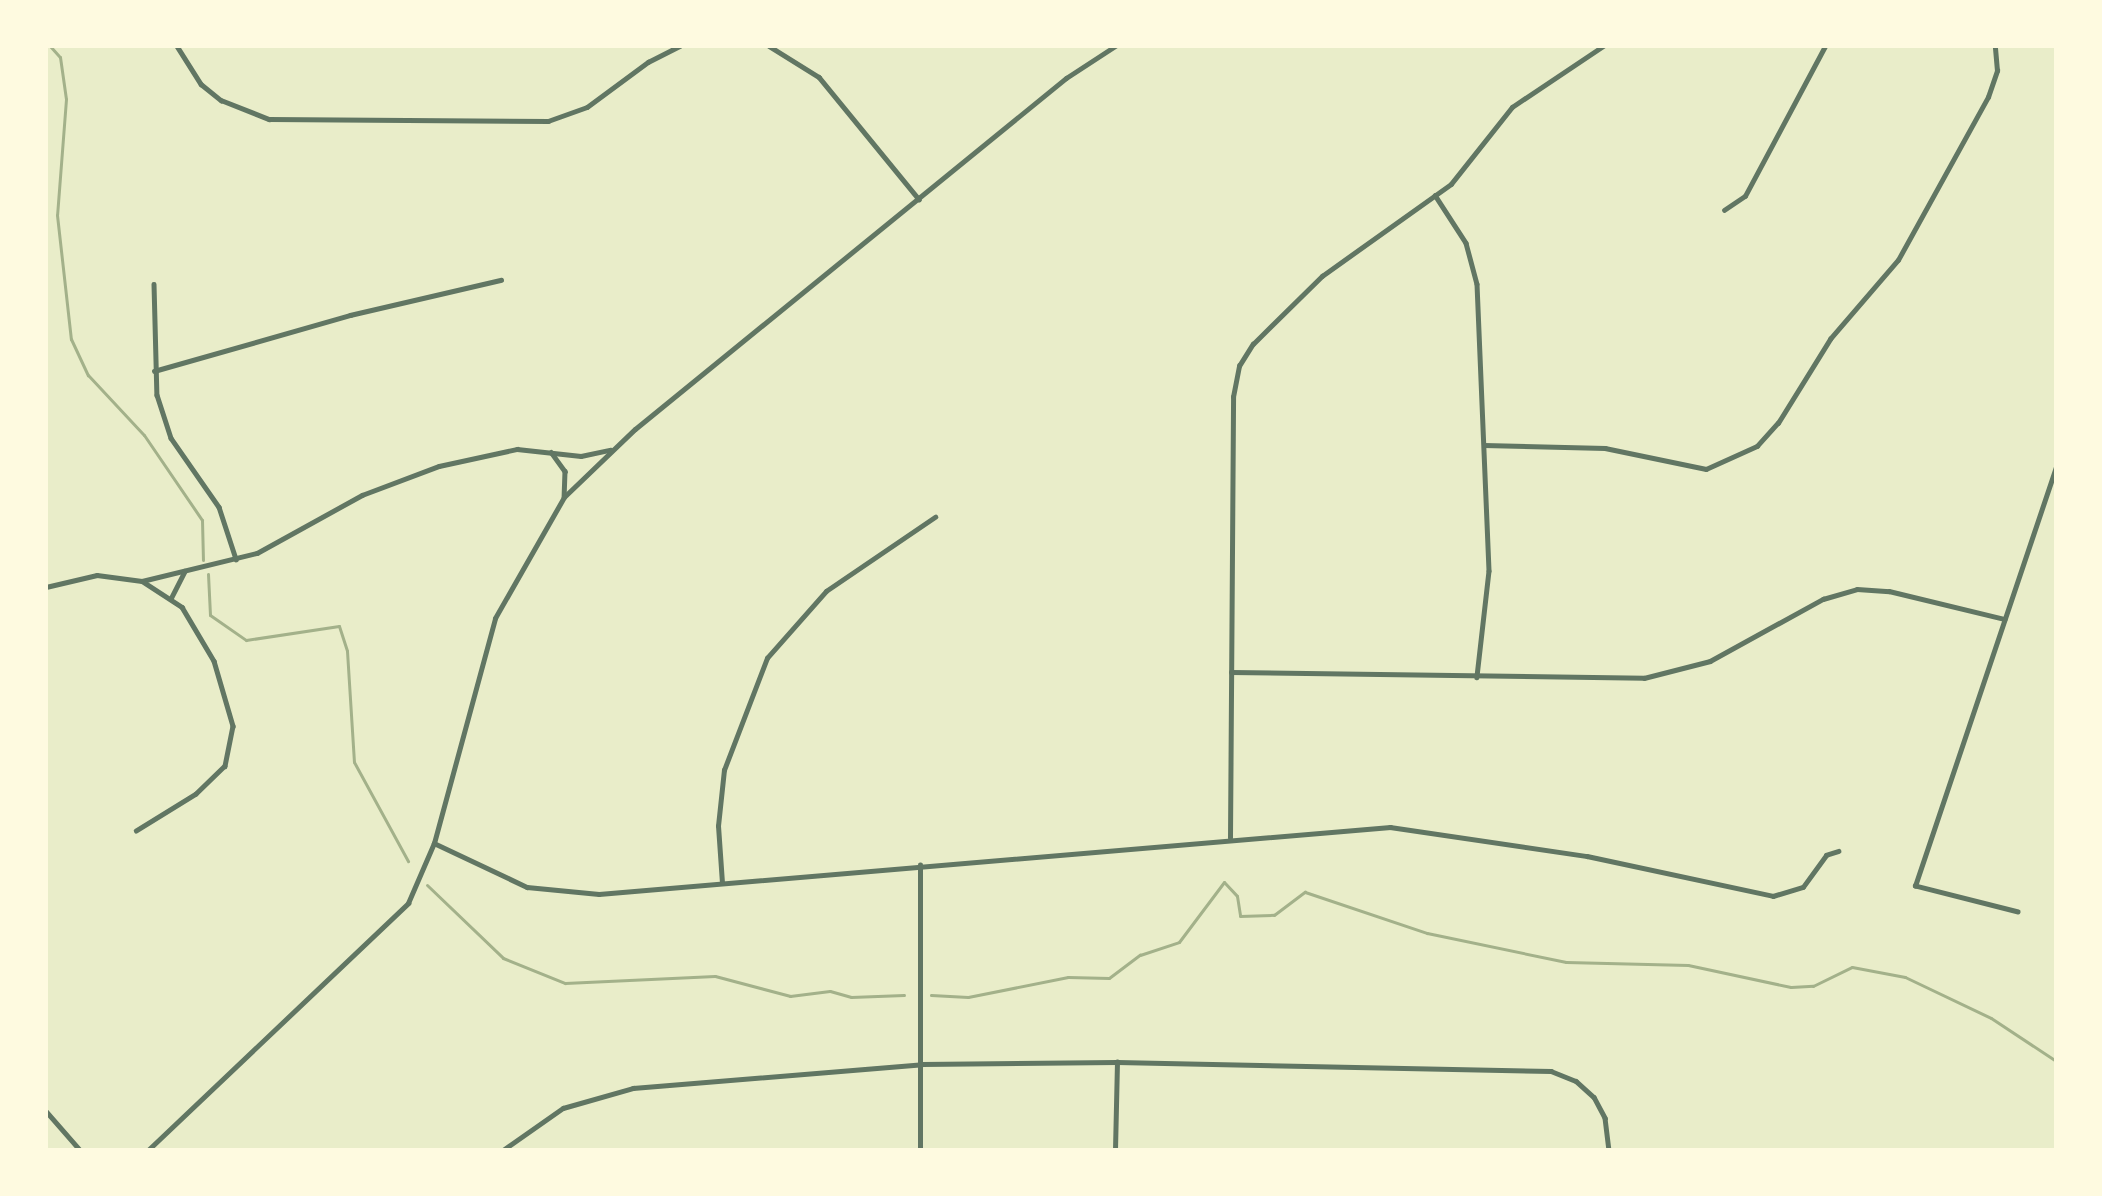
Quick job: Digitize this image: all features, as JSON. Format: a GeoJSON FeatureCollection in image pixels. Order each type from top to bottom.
{"type":"FeatureCollection","features":[{"type":"Feature","properties":{"kind":"street"},"geometry":{"type":"LineString","coordinates":[[177,46],[201,84],[220,100],[268,119],[536,121],[586,107],[648,62],[680,46]]}},
{"type":"Feature","properties":{"kind":"street"},"geometry":{"type":"LineString","coordinates":[[769,46],[819,76],[919,199]]}},
{"type":"Feature","properties":{"kind":"street"},"geometry":{"type":"LineString","coordinates":[[148,1149],[394,920],[419,884],[434,843],[495,618],[564,497],[610,450],[1073,73],[1115,46]]}},
{"type":"Feature","properties":{"kind":"street"},"geometry":{"type":"LineString","coordinates":[[1230,838],[1233,397],[1239,366],[1253,344],[1322,276],[1435,195],[1467,169],[1512,107],[1603,46]]}},
{"type":"Feature","properties":{"kind":"street"},"geometry":{"type":"LineString","coordinates":[[1724,210],[1745,196],[1825,46]]}},
{"type":"Feature","properties":{"kind":"street"},"geometry":{"type":"LineString","coordinates":[[1484,446],[1605,448],[1706,469],[1757,446],[1779,423],[1830,339],[1898,260],[1993,88],[1995,46]]}},
{"type":"Feature","properties":{"kind":"street"},"geometry":{"type":"LineString","coordinates":[[1435,195],[1466,243],[1476,270],[1489,570],[1477,677]]}},
{"type":"Feature","properties":{"kind":"street"},"geometry":{"type":"LineString","coordinates":[[154,371],[350,315],[501,280]]}},
{"type":"Feature","properties":{"kind":"street"},"geometry":{"type":"LineString","coordinates":[[154,284],[154,371],[171,438],[219,507],[236,560]]}},
{"type":"Feature","properties":{"kind":"street"},"geometry":{"type":"LineString","coordinates":[[46,587],[98,575],[142,581],[236,560],[278,544],[409,475],[517,449],[549,450],[581,456],[610,450]]}},
{"type":"Feature","properties":{"kind":"street"},"geometry":{"type":"LineString","coordinates":[[549,450],[565,471],[564,497]]}},
{"type":"Feature","properties":{"kind":"street"},"geometry":{"type":"LineString","coordinates":[[2018,912],[1915,886],[2055,468]]}},
{"type":"Feature","properties":{"kind":"street"},"geometry":{"type":"LineString","coordinates":[[722,883],[718,826],[724,770],[766,658],[826,591],[935,518]]}},
{"type":"Feature","properties":{"kind":"street"},"geometry":{"type":"LineString","coordinates":[[171,598],[185,571]]}},
{"type":"Feature","properties":{"kind":"street"},"geometry":{"type":"LineString","coordinates":[[136,831],[215,778],[231,747],[231,715],[214,661],[199,629],[171,598],[142,581]]}},
{"type":"Feature","properties":{"kind":"street"},"geometry":{"type":"LineString","coordinates":[[1231,672],[1477,677],[1660,676],[1710,661],[1823,599],[1857,589],[1909,595],[2006,619]]}},
{"type":"Feature","properties":{"kind":"street"},"geometry":{"type":"LineString","coordinates":[[434,843],[527,887],[599,894],[1352,827],[1425,830],[1587,856],[1773,896],[1803,887],[1826,855],[1839,850]]}},
{"type":"Feature","properties":{"kind":"street"},"geometry":{"type":"LineString","coordinates":[[920,865],[922,1064],[920,1149]]}},
{"type":"Feature","properties":{"kind":"street"},"geometry":{"type":"LineString","coordinates":[[1116,1149],[1117,1062]]}},
{"type":"Feature","properties":{"kind":"street"},"geometry":{"type":"LineString","coordinates":[[503,1149],[535,1124],[597,1095],[922,1064],[1117,1062],[1551,1071],[1576,1081],[1594,1097],[1605,1118],[1609,1149]]}},
{"type":"Feature","properties":{"kind":"street"},"geometry":{"type":"LineString","coordinates":[[46,1111],[80,1149]]}},
{"type":"Feature","properties":{"kind":"waterway"},"geometry":{"type":"LineString","coordinates":[[50,46],[60,57],[66,99],[57,215],[71,339],[88,375],[144,435],[202,520],[203,560]]}},
{"type":"Feature","properties":{"kind":"waterway"},"geometry":{"type":"LineString","coordinates":[[208,574],[210,615],[246,640],[339,626],[347,651],[354,762],[408,861]]}},
{"type":"Feature","properties":{"kind":"waterway"},"geometry":{"type":"LineString","coordinates":[[931,995],[968,997],[1068,977],[1109,978],[1140,955],[1179,942],[1224,882],[1237,896],[1240,916],[1274,915],[1305,892],[1427,933],[1566,962],[1688,965],[1791,987],[1813,986],[1852,967],[1905,977],[1991,1018],[2056,1061]]}},
{"type":"Feature","properties":{"kind":"waterway"},"geometry":{"type":"LineString","coordinates":[[427,885],[503,958],[565,983],[715,976],[790,996],[830,991],[851,997],[904,995]]}}]}
